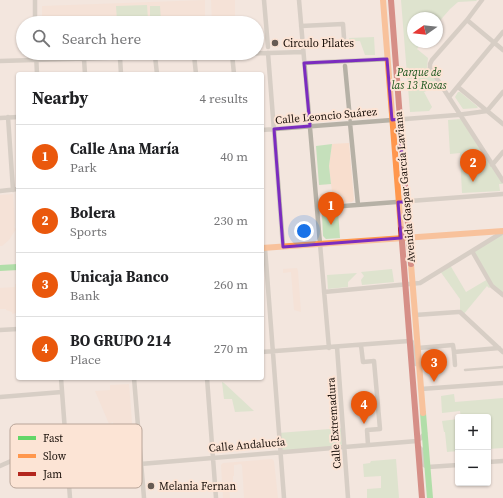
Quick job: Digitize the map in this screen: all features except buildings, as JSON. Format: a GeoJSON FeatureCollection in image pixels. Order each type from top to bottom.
{"type":"FeatureCollection","features":[{"type":"Feature","properties":{"kind":"main road","name":"Avenida Gaspar García Laviana"},"geometry":{"type":"LineString","coordinates":[[383,0],[422,498]]}},
{"type":"Feature","properties":{"kind":"main road","name":"Avenida Gaspar García Laviana"},"geometry":{"type":"LineString","coordinates":[[391,0],[399,119],[430,498]]}},
{"type":"Feature","properties":{"kind":"main road"},"geometry":{"type":"LineString","coordinates":[[264,248],[503,231]]}},
{"type":"Feature","properties":{"kind":"main road"},"geometry":{"type":"LineString","coordinates":[[0,268],[16,267]]}},
{"type":"Feature","properties":{"kind":"street"},"geometry":{"type":"LineString","coordinates":[[35,0],[35,16]]}},
{"type":"Feature","properties":{"kind":"street"},"geometry":{"type":"LineString","coordinates":[[264,0],[268,47]]}},
{"type":"Feature","properties":{"kind":"street"},"geometry":{"type":"LineString","coordinates":[[299,0],[329,348]]}},
{"type":"Feature","properties":{"kind":"street"},"geometry":{"type":"LineString","coordinates":[[482,0],[467,20],[432,60],[430,68],[503,181]]}},
{"type":"Feature","properties":{"kind":"street"},"geometry":{"type":"LineString","coordinates":[[467,20],[503,50]]}},
{"type":"Feature","properties":{"kind":"street"},"geometry":{"type":"LineString","coordinates":[[301,26],[343,24],[344,38]]}},
{"type":"Feature","properties":{"kind":"street"},"geometry":{"type":"LineString","coordinates":[[449,97],[503,32]]}},
{"type":"Feature","properties":{"kind":"street"},"geometry":{"type":"LineString","coordinates":[[264,53],[303,52]]}},
{"type":"Feature","properties":{"kind":"street"},"geometry":{"type":"LineString","coordinates":[[268,53],[283,247]]}},
{"type":"Feature","properties":{"kind":"street"},"geometry":{"type":"LineString","coordinates":[[304,63],[387,59]]}},
{"type":"Feature","properties":{"kind":"street"},"geometry":{"type":"LineString","coordinates":[[0,61],[36,60],[37,72]]}},
{"type":"Feature","properties":{"kind":"street"},"geometry":{"type":"LineString","coordinates":[[84,60],[85,72]]}},
{"type":"Feature","properties":{"kind":"street"},"geometry":{"type":"LineString","coordinates":[[120,60],[121,72]]}},
{"type":"Feature","properties":{"kind":"street"},"geometry":{"type":"LineString","coordinates":[[155,60],[157,72]]}},
{"type":"Feature","properties":{"kind":"street"},"geometry":{"type":"LineString","coordinates":[[195,60],[196,72]]}},
{"type":"Feature","properties":{"kind":"street"},"geometry":{"type":"LineString","coordinates":[[233,60],[234,72]]}},
{"type":"Feature","properties":{"kind":"street"},"geometry":{"type":"LineString","coordinates":[[345,66],[358,205]]}},
{"type":"Feature","properties":{"kind":"street"},"geometry":{"type":"LineString","coordinates":[[458,87],[503,124]]}},
{"type":"Feature","properties":{"kind":"street"},"geometry":{"type":"LineString","coordinates":[[487,111],[503,92]]}},
{"type":"Feature","properties":{"kind":"street","name":"Calle Leoncio Suárez"},"geometry":{"type":"LineString","coordinates":[[264,130],[350,121],[392,120],[487,111]]}},
{"type":"Feature","properties":{"kind":"street"},"geometry":{"type":"LineString","coordinates":[[0,191],[15,190],[8,117]]}},
{"type":"Feature","properties":{"kind":"street"},"geometry":{"type":"LineString","coordinates":[[0,118],[16,117]]}},
{"type":"Feature","properties":{"kind":"street"},"geometry":{"type":"LineString","coordinates":[[492,165],[503,152]]}},
{"type":"Feature","properties":{"kind":"street"},"geometry":{"type":"LineString","coordinates":[[317,208],[503,194]]}},
{"type":"Feature","properties":{"kind":"street"},"geometry":{"type":"LineString","coordinates":[[324,292],[420,283],[503,231]]}},
{"type":"Feature","properties":{"kind":"street"},"geometry":{"type":"LineString","coordinates":[[472,251],[492,286],[503,295]]}},
{"type":"Feature","properties":{"kind":"street"},"geometry":{"type":"LineString","coordinates":[[264,260],[284,498]]}},
{"type":"Feature","properties":{"kind":"street"},"geometry":{"type":"LineString","coordinates":[[415,315],[460,312],[501,350]]}},
{"type":"Feature","properties":{"kind":"street"},"geometry":{"type":"LineString","coordinates":[[0,330],[16,329]]}},
{"type":"Feature","properties":{"kind":"street"},"geometry":{"type":"LineString","coordinates":[[264,352],[409,342]]}},
{"type":"Feature","properties":{"kind":"street","name":"Avenida Gaspar García Laviana"},"geometry":{"type":"LineString","coordinates":[[409,342],[412,342],[417,370],[420,374]]}},
{"type":"Feature","properties":{"kind":"street"},"geometry":{"type":"LineString","coordinates":[[361,345],[363,362],[374,361],[380,429],[367,430],[368,445]]}},
{"type":"Feature","properties":{"kind":"street"},"geometry":{"type":"LineString","coordinates":[[418,348],[453,345],[455,364]]}},
{"type":"Feature","properties":{"kind":"street","name":"Calle Extremadura"},"geometry":{"type":"LineString","coordinates":[[337,347],[348,498]]}},
{"type":"Feature","properties":{"kind":"street"},"geometry":{"type":"LineString","coordinates":[[454,352],[501,350]]}},
{"type":"Feature","properties":{"kind":"street"},"geometry":{"type":"LineString","coordinates":[[61,380],[64,424]]}},
{"type":"Feature","properties":{"kind":"street"},"geometry":{"type":"LineString","coordinates":[[134,380],[138,424]]}},
{"type":"Feature","properties":{"kind":"street"},"geometry":{"type":"LineString","coordinates":[[207,380],[216,498]]}},
{"type":"Feature","properties":{"kind":"street"},"geometry":{"type":"LineString","coordinates":[[421,390],[503,383]]}},
{"type":"Feature","properties":{"kind":"street"},"geometry":{"type":"LineString","coordinates":[[0,397],[62,392]]}},
{"type":"Feature","properties":{"kind":"street"},"geometry":{"type":"LineString","coordinates":[[425,433],[417,443],[421,450],[424,465],[428,467],[455,465]]}},
{"type":"Feature","properties":{"kind":"street","name":"Calle Andalucía"},"geometry":{"type":"LineString","coordinates":[[142,463],[368,445],[417,443]]}},
{"type":"Feature","properties":{"kind":"street"},"geometry":{"type":"LineString","coordinates":[[491,462],[503,461]]}},
{"type":"Feature","properties":{"kind":"street"},"geometry":{"type":"LineString","coordinates":[[0,466],[10,462]]}},
{"type":"Feature","properties":{"kind":"street"},"geometry":{"type":"LineString","coordinates":[[142,475],[144,498]]}},
{"type":"Feature","properties":{"kind":"street"},"geometry":{"type":"LineString","coordinates":[[69,488],[70,498]]}},
{"type":"Feature","properties":{"kind":"lane"},"geometry":{"type":"LineString","coordinates":[[465,370],[503,367]]}},
{"type":"Feature","properties":{"kind":"highlighted area"},"geometry":{"type":"Polygon","coordinates":[[[387,59],[392,120],[399,119],[406,202],[398,202],[401,238],[283,247],[274,129],[310,126],[304,63],[387,59]]]}},
{"type":"Feature","properties":{"kind":"shaded area"},"geometry":{"type":"Polygon","coordinates":[[[205,0],[205,16],[42,16],[42,6],[205,0]]]}},
{"type":"Feature","properties":{"kind":"shaded area"},"geometry":{"type":"Polygon","coordinates":[[[211,0],[235,0],[235,16],[212,16],[211,0]]]}},
{"type":"Feature","properties":{"kind":"shaded area"},"geometry":{"type":"Polygon","coordinates":[[[349,143],[354,200],[352,202],[321,205],[320,194],[332,192],[329,166],[332,144],[349,143]]]}},
{"type":"Feature","properties":{"kind":"shaded area"},"geometry":{"type":"Polygon","coordinates":[[[13,194],[14,227],[16,229],[9,240],[0,246],[0,195],[13,194]]]}},
{"type":"Feature","properties":{"kind":"shaded area"},"geometry":{"type":"Polygon","coordinates":[[[297,268],[301,312],[294,310],[291,272],[283,273],[283,269],[297,268]]]}},
{"type":"Feature","properties":{"kind":"shaded area"},"geometry":{"type":"Polygon","coordinates":[[[16,284],[16,313],[12,314],[12,312],[6,309],[0,309],[0,288],[15,287],[16,284]]]}},
{"type":"Feature","properties":{"kind":"shaded area"},"geometry":{"type":"Polygon","coordinates":[[[129,384],[132,424],[113,424],[113,422],[109,424],[95,391],[110,390],[110,385],[129,384]]]}},
{"type":"Feature","properties":{"kind":"shaded area"},"geometry":{"type":"Polygon","coordinates":[[[272,459],[274,461],[278,498],[244,498],[241,464],[234,465],[233,484],[229,484],[230,498],[223,498],[221,465],[223,463],[272,459]]]}},
{"type":"Feature","properties":{"kind":"green space","name":"Parque de las 13 Rosas"},"geometry":{"type":"Polygon","coordinates":[[[401,0],[477,0],[458,2],[443,17],[443,12],[407,12],[407,48],[418,48],[417,49],[428,58],[427,67],[439,86],[424,92],[432,107],[429,111],[410,112],[401,0]]]}},
{"type":"Feature","properties":{"kind":"green space"},"geometry":{"type":"Polygon","coordinates":[[[147,5],[148,16],[117,16],[116,6],[147,5]]]}},
{"type":"Feature","properties":{"kind":"green space"},"geometry":{"type":"Polygon","coordinates":[[[150,6],[160,6],[161,16],[150,16],[150,6]]]}},
{"type":"Feature","properties":{"kind":"green space"},"geometry":{"type":"Polygon","coordinates":[[[374,37],[375,55],[365,55],[360,41],[350,41],[349,38],[374,37]]]}},
{"type":"Feature","properties":{"kind":"green space"},"geometry":{"type":"Polygon","coordinates":[[[458,92],[478,107],[463,109],[455,97],[458,92]]]}},
{"type":"Feature","properties":{"kind":"green space"},"geometry":{"type":"Polygon","coordinates":[[[461,119],[503,184],[499,184],[500,191],[462,193],[460,153],[450,154],[448,120],[461,119]]]}},
{"type":"Feature","properties":{"kind":"green space"},"geometry":{"type":"Polygon","coordinates":[[[332,144],[329,166],[331,184],[319,185],[316,146],[332,144]]]}},
{"type":"Feature","properties":{"kind":"green space"},"geometry":{"type":"Polygon","coordinates":[[[338,211],[340,238],[326,239],[323,236],[322,214],[324,212],[338,211]]]}},
{"type":"Feature","properties":{"kind":"green space"},"geometry":{"type":"Polygon","coordinates":[[[503,232],[503,295],[492,286],[489,288],[487,286],[463,315],[460,312],[460,299],[440,271],[450,265],[466,292],[488,279],[472,251],[503,232]]]}},
{"type":"Feature","properties":{"kind":"green space"},"geometry":{"type":"Polygon","coordinates":[[[392,269],[394,282],[362,285],[361,280],[364,276],[361,272],[392,269]]]}},
{"type":"Feature","properties":{"kind":"green space"},"geometry":{"type":"Polygon","coordinates":[[[357,273],[348,282],[348,287],[328,289],[327,275],[357,273]]]}},
{"type":"Feature","properties":{"kind":"green space"},"geometry":{"type":"Polygon","coordinates":[[[222,382],[254,411],[235,412],[232,399],[224,399],[222,382]]]}},
{"type":"Feature","properties":{"kind":"green space"},"geometry":{"type":"Polygon","coordinates":[[[454,394],[455,402],[503,398],[503,448],[491,449],[491,414],[460,414],[460,411],[442,413],[441,396],[454,394]]]}},
{"type":"Feature","properties":{"kind":"green space"},"geometry":{"type":"Polygon","coordinates":[[[455,419],[455,451],[447,452],[445,432],[442,421],[455,419]]]}},
{"type":"Feature","properties":{"kind":"green space"},"geometry":{"type":"Polygon","coordinates":[[[343,428],[345,447],[280,452],[278,433],[343,428]]]}},
{"type":"Feature","properties":{"kind":"green space"},"geometry":{"type":"Polygon","coordinates":[[[396,459],[399,498],[367,498],[367,489],[381,488],[381,476],[364,477],[363,464],[370,463],[371,461],[396,459]]]}},
{"type":"Feature","properties":{"kind":"traffic: fast"},"geometry":{"type":"LineString","coordinates":[[0,268],[16,267]]}},
{"type":"Feature","properties":{"kind":"traffic: fast"},"geometry":{"type":"LineString","coordinates":[[423,413],[430,498]]}},
{"type":"Feature","properties":{"kind":"traffic: slow"},"geometry":{"type":"LineString","coordinates":[[383,0],[401,229]]}},
{"type":"Feature","properties":{"kind":"traffic: slow"},"geometry":{"type":"LineString","coordinates":[[264,248],[503,231]]}},
{"type":"Feature","properties":{"kind":"traffic: slow"},"geometry":{"type":"LineString","coordinates":[[411,264],[423,413]]}},
{"type":"Feature","properties":{"kind":"traffic: jam"},"geometry":{"type":"LineString","coordinates":[[391,0],[411,264]]}},
{"type":"Feature","properties":{"kind":"traffic: jam"},"geometry":{"type":"LineString","coordinates":[[401,229],[422,498]]}},
{"type":"Feature","properties":{"kind":"place","name":"Circulo Pilates"},"geometry":{"type":"Point","coordinates":[275,43]}},
{"type":"Feature","properties":{"kind":"place","name":"Bolera"},"geometry":{"type":"Point","coordinates":[473,182]}},
{"type":"Feature","properties":{"kind":"place","name":"Calle Ana María"},"geometry":{"type":"Point","coordinates":[331,225]}},
{"type":"Feature","properties":{"kind":"place","name":"Unicaja Banco"},"geometry":{"type":"Point","coordinates":[434,382]}},
{"type":"Feature","properties":{"kind":"place","name":"BO GRUPO 214"},"geometry":{"type":"Point","coordinates":[364,424]}},
{"type":"Feature","properties":{"kind":"place","name":"Melania Fernan"},"geometry":{"type":"Point","coordinates":[151,486]}}]}
